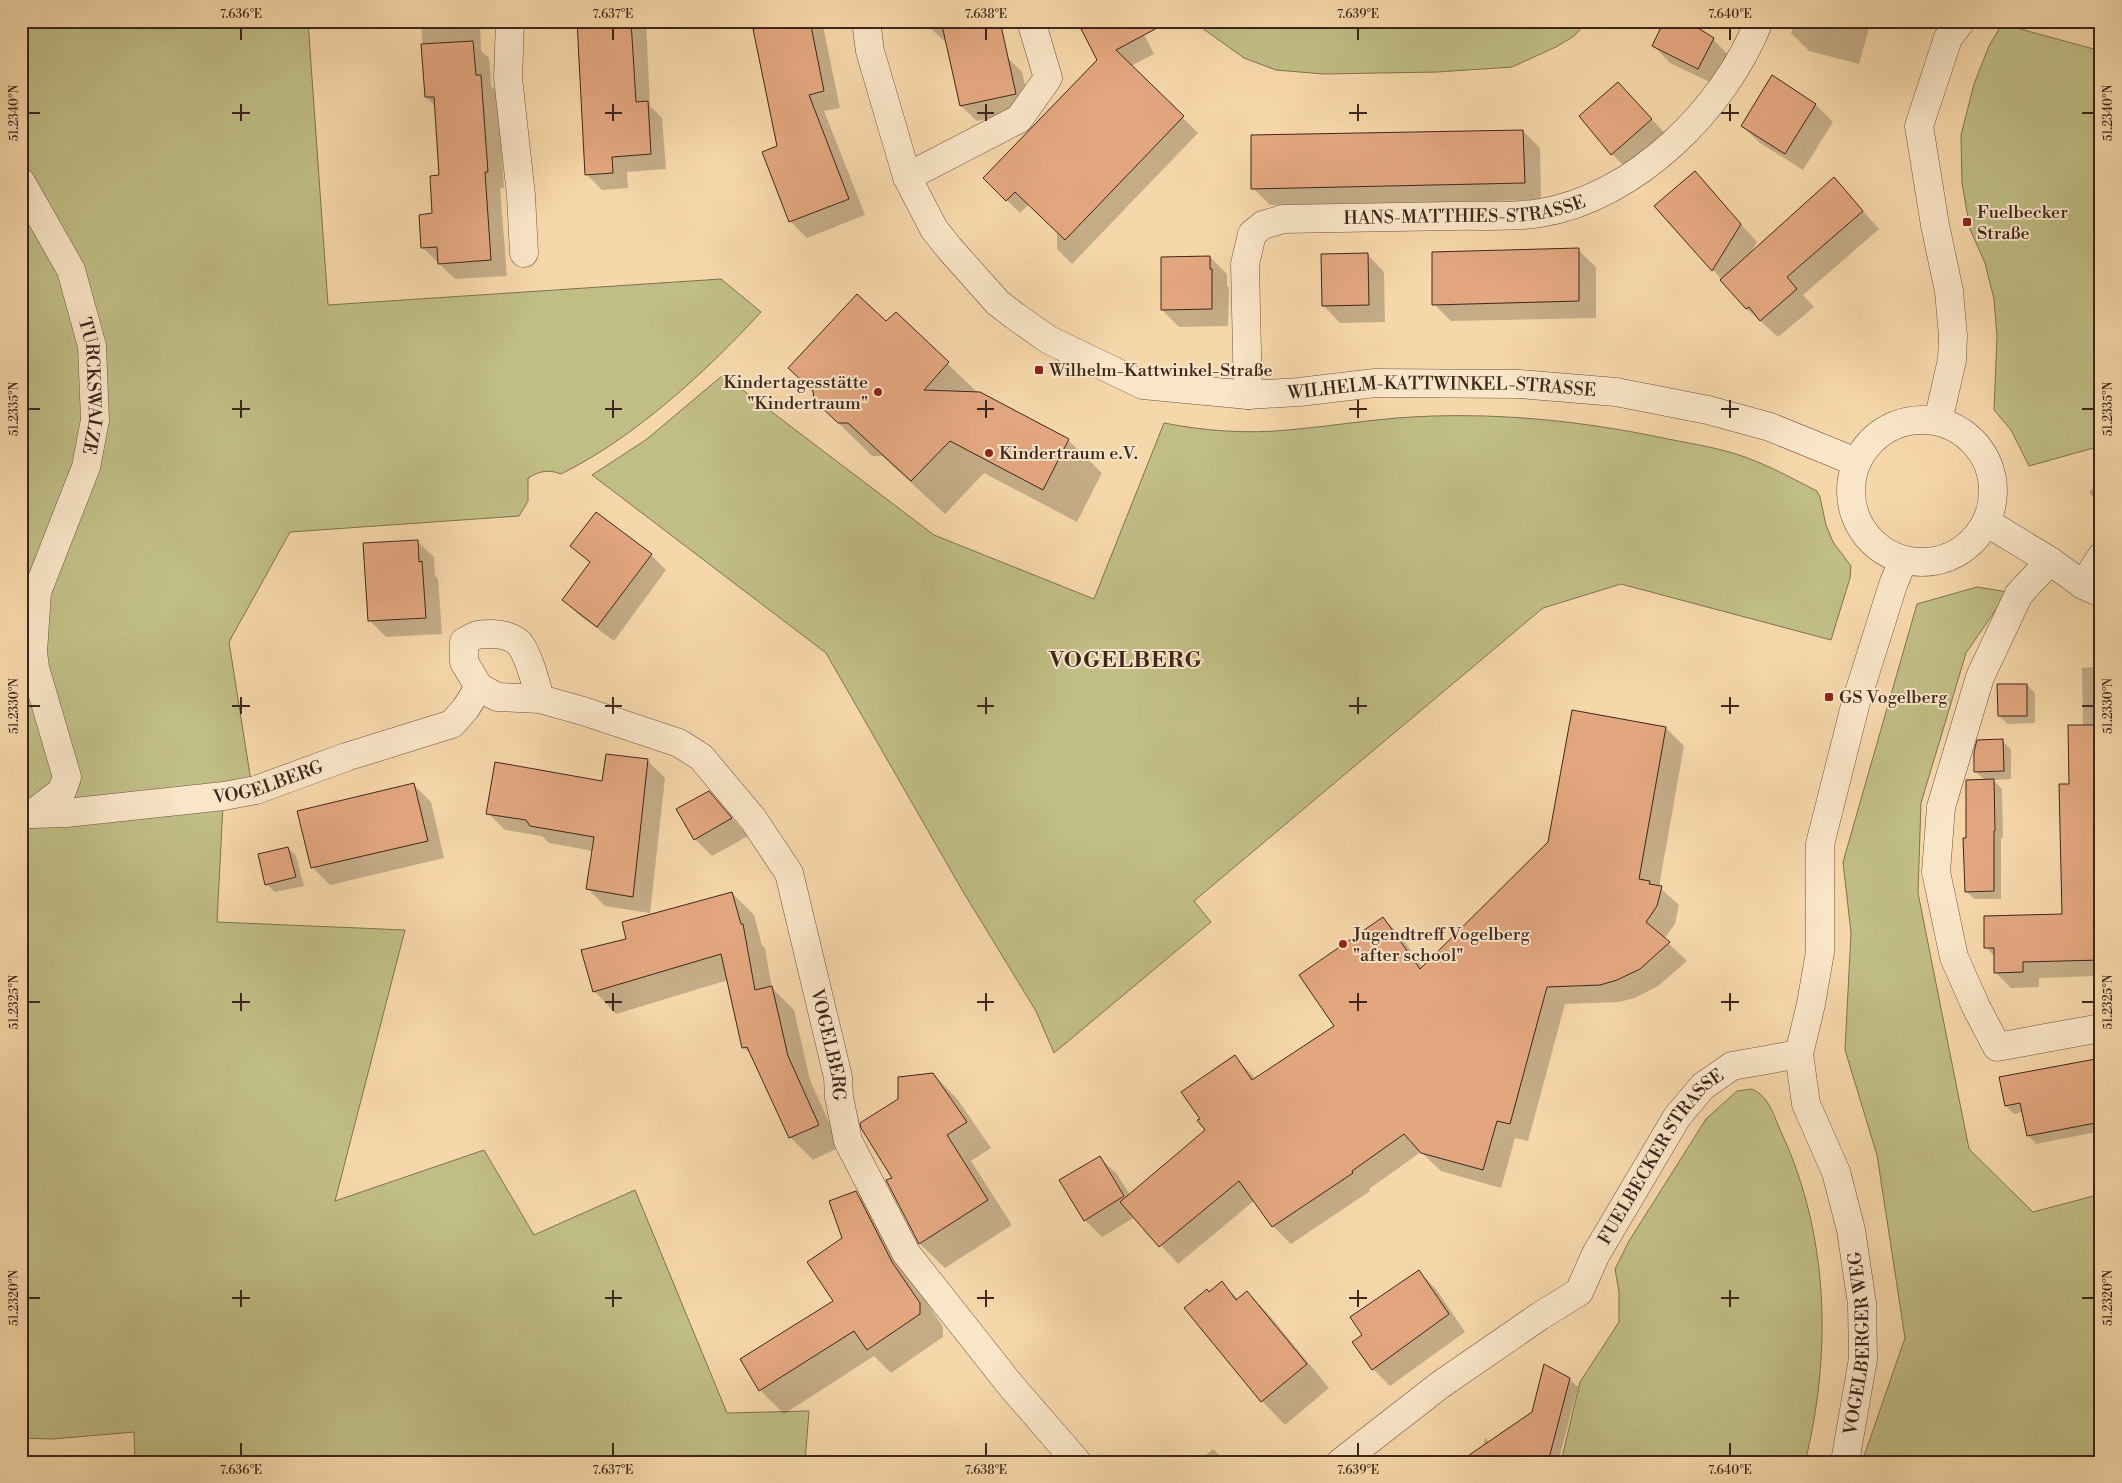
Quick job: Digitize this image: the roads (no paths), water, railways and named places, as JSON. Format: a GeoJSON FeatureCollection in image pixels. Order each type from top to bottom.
{"type":"FeatureCollection","features":[{"type":"Feature","properties":{"kind":"street"},"geometry":{"type":"LineString","coordinates":[[510,21],[508,78],[521,195],[524,253]]}},
{"type":"Feature","properties":{"kind":"street","name":"WILHELM-KATTWINKEL-STRASSE"},"geometry":{"type":"LineString","coordinates":[[866,21],[870,51],[907,177],[934,229],[998,303],[1049,340],[1143,385],[1248,396],[1375,383],[1519,384],[1616,392],[1708,410],[1770,427],[1856,462]]}},
{"type":"Feature","properties":{"kind":"street"},"geometry":{"type":"LineString","coordinates":[[907,177],[1019,119],[1048,78],[1031,21]]}},
{"type":"Feature","properties":{"kind":"street","name":"HANS-MATTHIES-STRASSE"},"geometry":{"type":"LineString","coordinates":[[1248,396],[1245,264],[1252,234],[1263,225],[1283,219],[1540,214],[1584,202],[1646,165],[1697,121],[1728,81],[1759,21]]}},
{"type":"Feature","properties":{"kind":"street"},"geometry":{"type":"LineString","coordinates":[[1938,421],[1952,360],[1953,336],[1949,291],[1920,126],[1948,38],[1961,21]]}},
{"type":"Feature","properties":{"kind":"street","name":"TURCKSWALZE"},"geometry":{"type":"LineString","coordinates":[[21,182],[71,270],[92,346],[95,420],[86,467],[36,592],[33,652],[35,668],[67,777],[62,791],[32,814]]}},
{"type":"Feature","properties":{"kind":"street"},"geometry":{"type":"LineString","coordinates":[[1918,419],[1938,421],[1959,430],[1976,445],[1988,464],[1993,486],[1991,508],[1986,522],[1968,546],[1948,557],[1926,562],[1904,560],[1881,550],[1864,532],[1853,510],[1850,486],[1856,462],[1867,445],[1881,432],[1899,423],[1918,419]]}},
{"type":"Feature","properties":{"kind":"street"},"geometry":{"type":"LineString","coordinates":[[1986,522],[2092,589],[2101,557]]}},
{"type":"Feature","properties":{"kind":"street"},"geometry":{"type":"LineString","coordinates":[[1798,1054],[1811,1004],[1820,952],[1820,844],[1856,702],[1893,585],[1904,560]]}},
{"type":"Feature","properties":{"kind":"street"},"geometry":{"type":"LineString","coordinates":[[2050,562],[2019,594],[1980,677],[1942,808],[1936,872],[1954,957],[1996,1047],[2101,1028]]}},
{"type":"Feature","properties":{"kind":"street"},"geometry":{"type":"LineString","coordinates":[[479,686],[464,662],[464,642],[475,634],[498,634],[512,638],[520,644],[540,699]]}},
{"type":"Feature","properties":{"kind":"street","name":"VOGELBERG"},"geometry":{"type":"LineString","coordinates":[[32,814],[85,811],[224,796],[256,790],[346,756],[452,724],[466,708],[479,686],[497,697],[540,699],[679,744],[701,756],[753,819],[789,873],[838,1077],[839,1097],[848,1141],[857,1161],[906,1253],[1006,1380],[1077,1462]]}},
{"type":"Feature","properties":{"kind":"street","name":"FUELBECKER STRASSE"},"geometry":{"type":"LineString","coordinates":[[1341,1462],[1440,1385],[1578,1292],[1596,1254],[1677,1117],[1703,1086],[1732,1066],[1798,1054]]}},
{"type":"Feature","properties":{"kind":"street","name":"VOGELBERGER WEG"},"geometry":{"type":"LineString","coordinates":[[1798,1054],[1806,1104],[1836,1172],[1851,1230],[1862,1304],[1862,1359],[1845,1462]]}},
{"type":"Feature","properties":{"kind":"place","name":"Fuelbecker Straße"},"geometry":{"type":"Point","coordinates":[1967,222]}},
{"type":"Feature","properties":{"kind":"place","name":"Wilhelm-Kattwinkel-Straße"},"geometry":{"type":"Point","coordinates":[1039,370]}},
{"type":"Feature","properties":{"kind":"place","name":"Kindertagesstätte \"Kindertraum\""},"geometry":{"type":"Point","coordinates":[878,392]}},
{"type":"Feature","properties":{"kind":"place","name":"Kindertraum e.V."},"geometry":{"type":"Point","coordinates":[989,453]}},
{"type":"Feature","properties":{"kind":"place","name":"GS Vogelberg"},"geometry":{"type":"Point","coordinates":[1829,697]}},
{"type":"Feature","properties":{"kind":"place","name":"Jugendtreff Vogelberg \"after school\""},"geometry":{"type":"Point","coordinates":[1343,944]}},
{"type":"Feature","properties":{"kind":"district","name":"VOGELBERG"},"geometry":{"type":"Point","coordinates":[1126,659]}}]}
